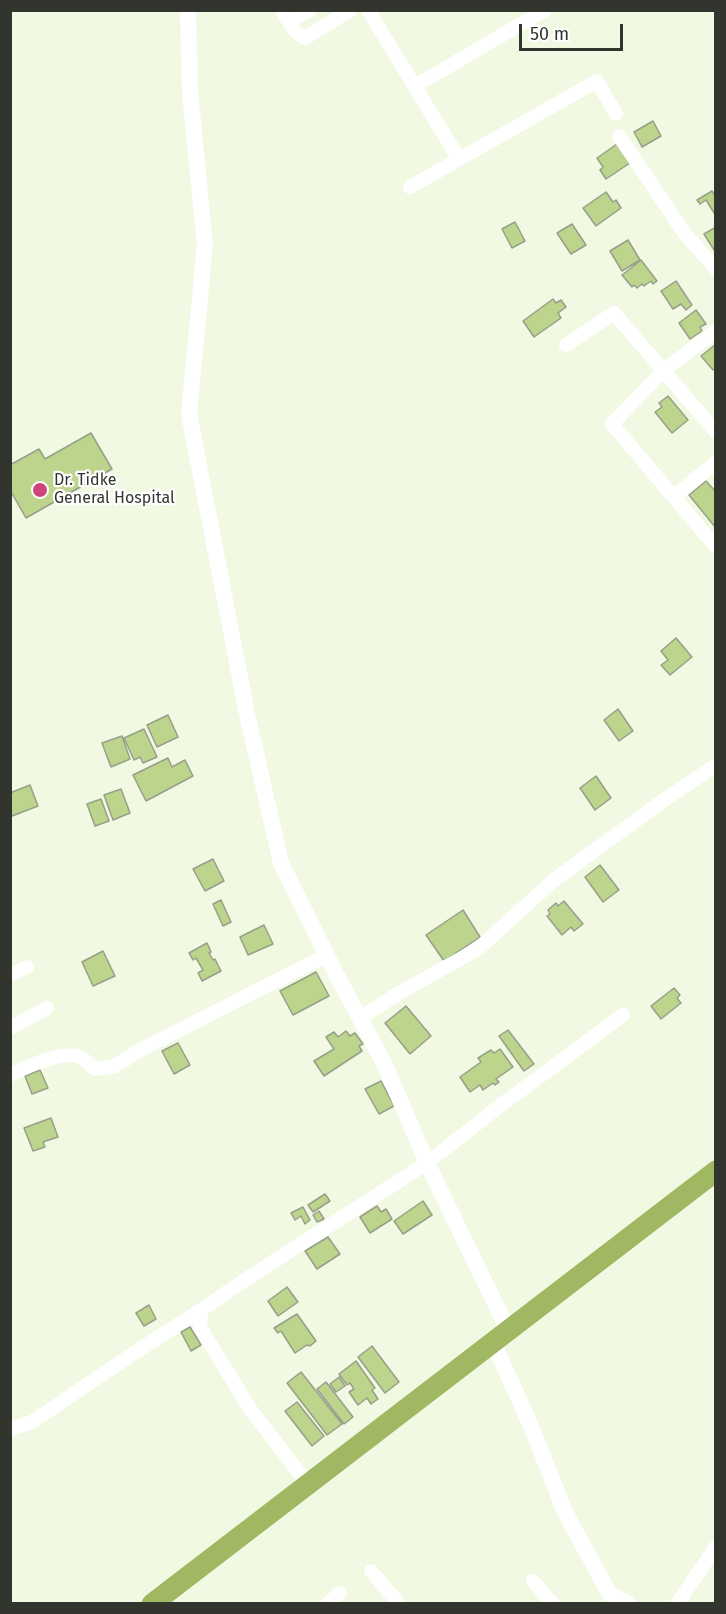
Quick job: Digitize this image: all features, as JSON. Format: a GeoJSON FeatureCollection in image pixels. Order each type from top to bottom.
{"type":"FeatureCollection","features":[{"type":"Feature","properties":{"kind":"highway"},"geometry":{"type":"LineString","coordinates":[[152,1604],[716,1171]]}},
{"type":"Feature","properties":{"kind":"street"},"geometry":{"type":"LineString","coordinates":[[188,10],[190,92],[205,244],[189,414],[247,714],[281,863],[336,974],[384,1063],[428,1163],[500,1336],[531,1426],[565,1512],[609,1593],[628,1604]]}},
{"type":"Feature","properties":{"kind":"street"},"geometry":{"type":"LineString","coordinates":[[310,10],[285,16],[296,32],[305,38],[350,10]]}},
{"type":"Feature","properties":{"kind":"street"},"geometry":{"type":"LineString","coordinates":[[368,10],[459,159]]}},
{"type":"Feature","properties":{"kind":"street"},"geometry":{"type":"LineString","coordinates":[[415,87],[545,10]]}},
{"type":"Feature","properties":{"kind":"street"},"geometry":{"type":"LineString","coordinates":[[410,187],[597,81],[616,114]]}},
{"type":"Feature","properties":{"kind":"street"},"geometry":{"type":"LineString","coordinates":[[619,136],[686,234],[716,269]]}},
{"type":"Feature","properties":{"kind":"street"},"geometry":{"type":"LineString","coordinates":[[566,345],[614,313],[716,432]]}},
{"type":"Feature","properties":{"kind":"street"},"geometry":{"type":"LineString","coordinates":[[714,332],[663,371],[612,424],[716,546]]}},
{"type":"Feature","properties":{"kind":"street"},"geometry":{"type":"LineString","coordinates":[[674,497],[716,462]]}},
{"type":"Feature","properties":{"kind":"street"},"geometry":{"type":"LineString","coordinates":[[360,1018],[399,993],[478,949],[554,880],[716,765]]}},
{"type":"Feature","properties":{"kind":"street"},"geometry":{"type":"LineString","coordinates":[[10,1076],[36,1064],[62,1056],[81,1057],[95,1069],[115,1066],[140,1050],[327,955]]}},
{"type":"Feature","properties":{"kind":"street"},"geometry":{"type":"LineString","coordinates":[[10,975],[27,967]]}},
{"type":"Feature","properties":{"kind":"street"},"geometry":{"type":"LineString","coordinates":[[10,1028],[47,1008]]}},
{"type":"Feature","properties":{"kind":"street"},"geometry":{"type":"LineString","coordinates":[[10,1430],[32,1422],[258,1271],[428,1163],[496,1108],[623,1016]]}},
{"type":"Feature","properties":{"kind":"street"},"geometry":{"type":"LineString","coordinates":[[201,1310],[200,1327],[206,1338],[250,1408],[308,1484]]}},
{"type":"Feature","properties":{"kind":"street"},"geometry":{"type":"LineString","coordinates":[[677,1604],[716,1546]]}},
{"type":"Feature","properties":{"kind":"street"},"geometry":{"type":"LineString","coordinates":[[371,1571],[399,1604]]}},
{"type":"Feature","properties":{"kind":"street"},"geometry":{"type":"LineString","coordinates":[[533,1581],[553,1604]]}},
{"type":"Feature","properties":{"kind":"street"},"geometry":{"type":"LineString","coordinates":[[327,1604],[340,1593]]}},
{"type":"Feature","properties":{"kind":"building"},"geometry":{"type":"Polygon","coordinates":[[[653,121],[661,136],[642,147],[634,132],[653,121]]]}},
{"type":"Feature","properties":{"kind":"building"},"geometry":{"type":"Polygon","coordinates":[[[617,144],[630,163],[606,179],[600,170],[603,167],[597,158],[617,144]]]}},
{"type":"Feature","properties":{"kind":"building"},"geometry":{"type":"Polygon","coordinates":[[[712,191],[716,197],[716,216],[706,200],[700,204],[697,200],[712,191]]]}},
{"type":"Feature","properties":{"kind":"building"},"geometry":{"type":"Polygon","coordinates":[[[606,192],[613,202],[616,200],[621,208],[596,226],[583,208],[606,192]]]}},
{"type":"Feature","properties":{"kind":"building"},"geometry":{"type":"Polygon","coordinates":[[[515,222],[525,241],[512,248],[502,229],[515,222]]]}},
{"type":"Feature","properties":{"kind":"building"},"geometry":{"type":"Polygon","coordinates":[[[572,224],[586,245],[571,254],[557,233],[572,224]]]}},
{"type":"Feature","properties":{"kind":"building"},"geometry":{"type":"Polygon","coordinates":[[[716,227],[716,253],[704,234],[716,227]]]}},
{"type":"Feature","properties":{"kind":"building"},"geometry":{"type":"Polygon","coordinates":[[[628,240],[640,260],[622,271],[610,251],[628,240]]]}},
{"type":"Feature","properties":{"kind":"building"},"geometry":{"type":"Polygon","coordinates":[[[641,260],[657,281],[653,284],[651,281],[644,286],[642,284],[637,288],[634,285],[632,287],[622,275],[641,260]]]}},
{"type":"Feature","properties":{"kind":"building"},"geometry":{"type":"Polygon","coordinates":[[[676,281],[692,305],[686,310],[681,304],[673,309],[661,291],[676,281]]]}},
{"type":"Feature","properties":{"kind":"building"},"geometry":{"type":"Polygon","coordinates":[[[553,299],[556,303],[561,300],[566,307],[558,313],[561,318],[534,337],[523,321],[553,299]]]}},
{"type":"Feature","properties":{"kind":"building"},"geometry":{"type":"Polygon","coordinates":[[[696,310],[706,324],[700,327],[702,331],[690,339],[679,323],[696,310]]]}},
{"type":"Feature","properties":{"kind":"building"},"geometry":{"type":"Polygon","coordinates":[[[716,344],[716,368],[713,370],[701,356],[716,344]]]}},
{"type":"Feature","properties":{"kind":"building"},"geometry":{"type":"Polygon","coordinates":[[[668,396],[688,420],[672,433],[655,412],[662,407],[659,403],[668,396]]]}},
{"type":"Feature","properties":{"kind":"building"},"geometry":{"type":"Polygon","coordinates":[[[91,433],[112,469],[26,518],[10,490],[10,465],[39,449],[45,459],[91,433]]]}},
{"type":"Feature","properties":{"kind":"building"},"geometry":{"type":"Polygon","coordinates":[[[706,481],[716,492],[716,528],[689,495],[706,481]]]}},
{"type":"Feature","properties":{"kind":"building"},"geometry":{"type":"Polygon","coordinates":[[[676,638],[692,657],[670,675],[661,665],[668,660],[661,651],[676,638]]]}},
{"type":"Feature","properties":{"kind":"building"},"geometry":{"type":"Polygon","coordinates":[[[618,709],[633,731],[619,741],[604,720],[618,709]]]}},
{"type":"Feature","properties":{"kind":"building"},"geometry":{"type":"Polygon","coordinates":[[[168,715],[178,737],[157,747],[147,725],[168,715]]]}},
{"type":"Feature","properties":{"kind":"building"},"geometry":{"type":"Polygon","coordinates":[[[144,729],[157,757],[143,763],[140,757],[134,760],[124,738],[144,729]]]}},
{"type":"Feature","properties":{"kind":"building"},"geometry":{"type":"Polygon","coordinates":[[[122,736],[130,759],[111,767],[102,743],[122,736]]]}},
{"type":"Feature","properties":{"kind":"building"},"geometry":{"type":"Polygon","coordinates":[[[168,758],[172,767],[185,760],[193,776],[146,801],[133,775],[168,758]]]}},
{"type":"Feature","properties":{"kind":"building"},"geometry":{"type":"Polygon","coordinates":[[[596,776],[611,798],[595,810],[580,788],[596,776]]]}},
{"type":"Feature","properties":{"kind":"building"},"geometry":{"type":"Polygon","coordinates":[[[30,785],[38,806],[12,816],[10,793],[30,785]]]}},
{"type":"Feature","properties":{"kind":"building"},"geometry":{"type":"Polygon","coordinates":[[[121,789],[130,813],[113,820],[104,795],[121,789]]]}},
{"type":"Feature","properties":{"kind":"building"},"geometry":{"type":"Polygon","coordinates":[[[101,799],[109,821],[95,826],[87,804],[101,799]]]}},
{"type":"Feature","properties":{"kind":"building"},"geometry":{"type":"Polygon","coordinates":[[[213,859],[224,881],[205,891],[193,869],[213,859]]]}},
{"type":"Feature","properties":{"kind":"building"},"geometry":{"type":"Polygon","coordinates":[[[600,865],[619,890],[603,902],[585,877],[600,865]]]}},
{"type":"Feature","properties":{"kind":"building"},"geometry":{"type":"Polygon","coordinates":[[[221,900],[231,922],[223,926],[213,904],[221,900]]]}},
{"type":"Feature","properties":{"kind":"building"},"geometry":{"type":"Polygon","coordinates":[[[564,901],[583,924],[574,931],[571,927],[562,935],[547,916],[550,914],[548,910],[556,903],[558,906],[564,901]]]}},
{"type":"Feature","properties":{"kind":"building"},"geometry":{"type":"Polygon","coordinates":[[[463,910],[480,937],[444,961],[426,935],[463,910]]]}},
{"type":"Feature","properties":{"kind":"building"},"geometry":{"type":"Polygon","coordinates":[[[264,925],[273,944],[248,955],[240,937],[264,925]]]}},
{"type":"Feature","properties":{"kind":"building"},"geometry":{"type":"Polygon","coordinates":[[[207,943],[211,952],[209,953],[221,971],[202,981],[198,973],[203,970],[196,958],[193,960],[189,953],[207,943]]]}},
{"type":"Feature","properties":{"kind":"building"},"geometry":{"type":"Polygon","coordinates":[[[103,951],[115,976],[93,986],[82,962],[103,951]]]}},
{"type":"Feature","properties":{"kind":"building"},"geometry":{"type":"Polygon","coordinates":[[[316,972],[329,996],[293,1015],[280,991],[316,972]]]}},
{"type":"Feature","properties":{"kind":"building"},"geometry":{"type":"Polygon","coordinates":[[[674,988],[680,995],[677,998],[681,1003],[661,1019],[651,1006],[674,988]]]}},
{"type":"Feature","properties":{"kind":"building"},"geometry":{"type":"Polygon","coordinates":[[[406,1006],[431,1036],[410,1054],[385,1023],[406,1006]]]}},
{"type":"Feature","properties":{"kind":"building"},"geometry":{"type":"Polygon","coordinates":[[[508,1030],[534,1064],[524,1071],[499,1036],[508,1030]]]}},
{"type":"Feature","properties":{"kind":"building"},"geometry":{"type":"Polygon","coordinates":[[[346,1031],[350,1036],[355,1033],[363,1044],[359,1046],[362,1051],[324,1076],[314,1061],[334,1049],[326,1037],[334,1032],[338,1037],[346,1031]]]}},
{"type":"Feature","properties":{"kind":"building"},"geometry":{"type":"Polygon","coordinates":[[[178,1043],[190,1065],[174,1074],[162,1051],[178,1043]]]}},
{"type":"Feature","properties":{"kind":"building"},"geometry":{"type":"Polygon","coordinates":[[[500,1049],[513,1067],[496,1079],[499,1082],[495,1085],[493,1083],[483,1090],[480,1085],[470,1092],[460,1077],[481,1062],[478,1058],[491,1050],[494,1053],[500,1049]]]}},
{"type":"Feature","properties":{"kind":"building"},"geometry":{"type":"Polygon","coordinates":[[[40,1070],[48,1088],[32,1094],[25,1076],[40,1070]]]}},
{"type":"Feature","properties":{"kind":"building"},"geometry":{"type":"Polygon","coordinates":[[[381,1081],[394,1106],[379,1114],[365,1089],[381,1081]]]}},
{"type":"Feature","properties":{"kind":"building"},"geometry":{"type":"Polygon","coordinates":[[[51,1118],[58,1137],[43,1142],[45,1147],[33,1151],[24,1128],[51,1118]]]}},
{"type":"Feature","properties":{"kind":"building"},"geometry":{"type":"Polygon","coordinates":[[[325,1194],[330,1201],[313,1212],[308,1205],[325,1194]]]}},
{"type":"Feature","properties":{"kind":"building"},"geometry":{"type":"Polygon","coordinates":[[[423,1201],[432,1215],[403,1234],[394,1221],[423,1201]]]}},
{"type":"Feature","properties":{"kind":"building"},"geometry":{"type":"Polygon","coordinates":[[[377,1206],[381,1212],[386,1209],[392,1219],[370,1233],[360,1217],[377,1206]]]}},
{"type":"Feature","properties":{"kind":"building"},"geometry":{"type":"Polygon","coordinates":[[[303,1207],[310,1220],[305,1224],[301,1216],[295,1220],[291,1213],[303,1207]]]}},
{"type":"Feature","properties":{"kind":"building"},"geometry":{"type":"Polygon","coordinates":[[[319,1211],[324,1219],[317,1222],[313,1215],[319,1211]]]}},
{"type":"Feature","properties":{"kind":"building"},"geometry":{"type":"Polygon","coordinates":[[[328,1237],[340,1254],[317,1269],[305,1251],[328,1237]]]}},
{"type":"Feature","properties":{"kind":"building"},"geometry":{"type":"Polygon","coordinates":[[[287,1287],[298,1302],[278,1316],[268,1301],[287,1287]]]}},
{"type":"Feature","properties":{"kind":"building"},"geometry":{"type":"Polygon","coordinates":[[[149,1305],[156,1319],[144,1326],[136,1313],[149,1305]]]}},
{"type":"Feature","properties":{"kind":"building"},"geometry":{"type":"Polygon","coordinates":[[[297,1314],[316,1341],[295,1353],[281,1331],[278,1333],[274,1328],[297,1314]]]}},
{"type":"Feature","properties":{"kind":"building"},"geometry":{"type":"Polygon","coordinates":[[[190,1327],[201,1345],[191,1351],[181,1332],[190,1327]]]}},
{"type":"Feature","properties":{"kind":"building"},"geometry":{"type":"Polygon","coordinates":[[[372,1346],[399,1382],[385,1393],[358,1357],[372,1346]]]}},
{"type":"Feature","properties":{"kind":"building"},"geometry":{"type":"Polygon","coordinates":[[[356,1361],[375,1388],[372,1390],[378,1399],[371,1404],[367,1398],[358,1405],[349,1392],[354,1389],[350,1383],[347,1385],[339,1374],[356,1361]]]}},
{"type":"Feature","properties":{"kind":"building"},"geometry":{"type":"Polygon","coordinates":[[[301,1372],[342,1424],[327,1435],[287,1383],[301,1372]]]}},
{"type":"Feature","properties":{"kind":"building"},"geometry":{"type":"Polygon","coordinates":[[[339,1377],[345,1386],[336,1392],[330,1384],[339,1377]]]}},
{"type":"Feature","properties":{"kind":"building"},"geometry":{"type":"Polygon","coordinates":[[[326,1382],[353,1417],[344,1424],[317,1389],[326,1382]]]}},
{"type":"Feature","properties":{"kind":"building"},"geometry":{"type":"Polygon","coordinates":[[[297,1402],[324,1436],[312,1446],[285,1411],[297,1402]]]}},
{"type":"Feature","properties":{"kind":"place","name":"Dr. Tidke General Hospital"},"geometry":{"type":"Point","coordinates":[40,490]}}]}
